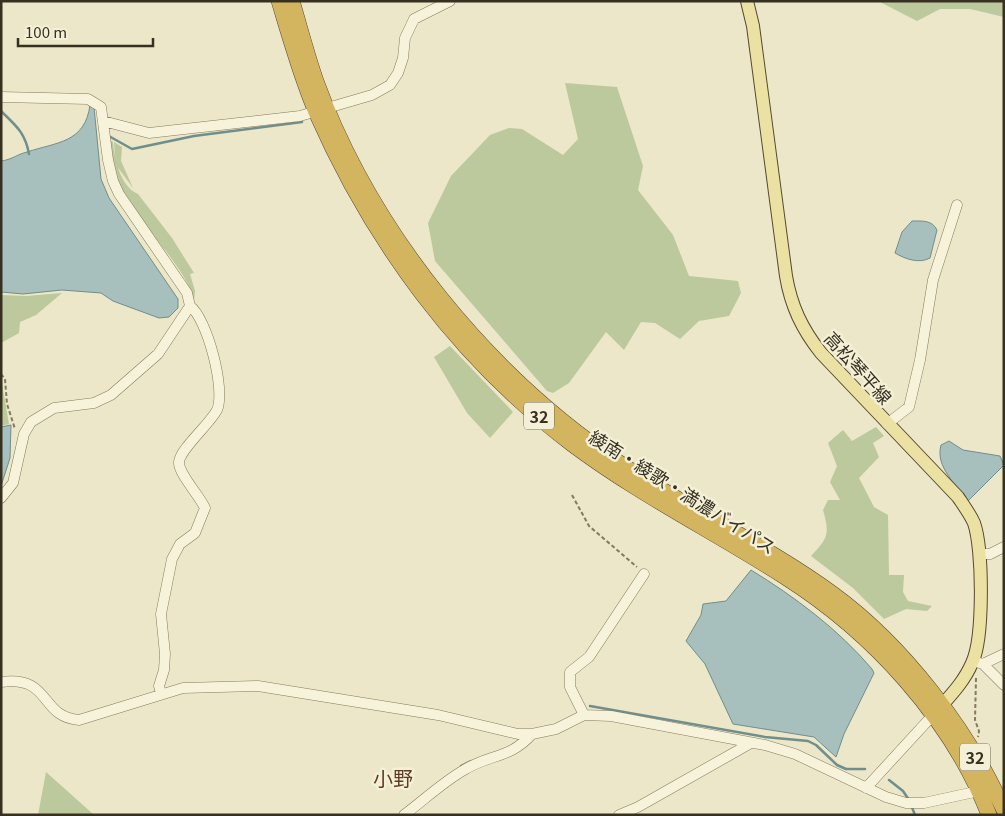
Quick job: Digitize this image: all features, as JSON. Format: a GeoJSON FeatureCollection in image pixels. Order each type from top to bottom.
{"type":"FeatureCollection","features":[{"type":"Feature","properties":{"kind":"highway","name":"綾南・綾歌・満濃バイパス"},"geometry":{"type":"LineString","coordinates":[[279,1],[351,185],[395,256],[462,343],[509,390],[571,443],[615,474],[805,590],[885,660],[937,711],[982,768],[1004,810]]}},
{"type":"Feature","properties":{"kind":"highway","name":"綾南・綾歌・満濃バイパス"},"geometry":{"type":"LineString","coordinates":[[292,1],[316,81],[322,110]]}},
{"type":"Feature","properties":{"kind":"highway","name":"綾南・綾歌・満濃バイパス"},"geometry":{"type":"LineString","coordinates":[[937,711],[972,774],[989,815]]}},
{"type":"Feature","properties":{"kind":"main road","name":"高松琴平線"},"geometry":{"type":"LineString","coordinates":[[747,1],[753,26],[786,276],[794,310],[802,327],[821,353],[958,497],[974,523],[980,554],[979,663],[937,711]]}},
{"type":"Feature","properties":{"kind":"street"},"geometry":{"type":"LineString","coordinates":[[103,121],[149,133],[300,116],[372,95],[390,85],[398,73],[403,58],[405,38],[414,19],[450,1]]}},
{"type":"Feature","properties":{"kind":"street"},"geometry":{"type":"LineString","coordinates":[[1,97],[88,99],[101,107],[113,181],[119,194],[186,293],[190,306],[196,311],[206,329],[220,382],[219,401],[216,410],[200,434],[185,448],[179,460],[182,474],[198,493],[205,508],[195,533],[180,544],[172,559],[161,614],[165,654],[164,670],[159,686],[161,693]]}},
{"type":"Feature","properties":{"kind":"street"},"geometry":{"type":"LineString","coordinates":[[888,424],[909,407],[920,360],[933,280],[957,205]]}},
{"type":"Feature","properties":{"kind":"street"},"geometry":{"type":"LineString","coordinates":[[1,498],[13,483],[27,427],[54,408],[94,403],[111,396],[158,354],[190,306]]}},
{"type":"Feature","properties":{"kind":"street"},"geometry":{"type":"LineString","coordinates":[[980,554],[990,554],[1004,547]]}},
{"type":"Feature","properties":{"kind":"street"},"geometry":{"type":"LineString","coordinates":[[584,715],[570,687],[570,672],[589,656],[644,574]]}},
{"type":"Feature","properties":{"kind":"street"},"geometry":{"type":"LineString","coordinates":[[1004,654],[979,663],[1004,685]]}},
{"type":"Feature","properties":{"kind":"street"},"geometry":{"type":"LineString","coordinates":[[1,682],[22,682],[34,686],[42,692],[56,712],[68,719],[79,720],[90,718],[161,693],[210,686],[258,686],[438,716],[518,734],[532,734],[556,729],[584,715],[611,716],[751,742],[794,754],[866,788],[909,803],[924,803],[980,791]]}},
{"type":"Feature","properties":{"kind":"street"},"geometry":{"type":"LineString","coordinates":[[866,788],[937,711]]}},
{"type":"Feature","properties":{"kind":"street"},"geometry":{"type":"LineString","coordinates":[[404,815],[465,769],[522,746],[532,734]]}},
{"type":"Feature","properties":{"kind":"street"},"geometry":{"type":"LineString","coordinates":[[619,815],[751,742]]}},
{"type":"Feature","properties":{"kind":"street"},"geometry":{"type":"LineString","coordinates":[[909,803],[910,815]]}},
{"type":"Feature","properties":{"kind":"path"},"geometry":{"type":"LineString","coordinates":[[1,374],[4,379],[7,404],[20,449]]}},
{"type":"Feature","properties":{"kind":"path"},"geometry":{"type":"LineString","coordinates":[[572,496],[589,526],[644,574]]}},
{"type":"Feature","properties":{"kind":"path"},"geometry":{"type":"LineString","coordinates":[[977,738],[979,731],[975,720],[979,663]]}},
{"type":"Feature","properties":{"kind":"green space"},"geometry":{"type":"Polygon","coordinates":[[[878,1],[1004,1],[1004,17],[970,9],[940,9],[917,21],[878,1]]]}},
{"type":"Feature","properties":{"kind":"green space"},"geometry":{"type":"Polygon","coordinates":[[[565,83],[617,87],[643,166],[638,190],[673,235],[689,276],[738,281],[741,293],[729,316],[699,321],[680,339],[655,323],[641,322],[624,350],[606,332],[569,383],[553,393],[547,391],[435,261],[428,223],[451,176],[490,135],[509,128],[522,129],[563,155],[578,139],[565,83]]]}},
{"type":"Feature","properties":{"kind":"green space"},"geometry":{"type":"Polygon","coordinates":[[[109,139],[113,142],[115,157],[123,179],[138,194],[172,238],[194,273],[190,274],[195,291],[194,301],[190,289],[174,262],[124,195],[112,160],[109,139]]]}},
{"type":"Feature","properties":{"kind":"green space"},"geometry":{"type":"Polygon","coordinates":[[[114,142],[122,147],[121,161],[133,188],[116,165],[114,142]]]}},
{"type":"Feature","properties":{"kind":"green space"},"geometry":{"type":"Polygon","coordinates":[[[62,293],[36,315],[20,322],[19,333],[1,343],[1,295],[26,296],[62,293]]]}},
{"type":"Feature","properties":{"kind":"green space"},"geometry":{"type":"Polygon","coordinates":[[[450,346],[513,412],[490,438],[467,413],[434,357],[450,346]]]}},
{"type":"Feature","properties":{"kind":"green space"},"geometry":{"type":"Polygon","coordinates":[[[1,378],[9,424],[1,426],[1,378]]]}},
{"type":"Feature","properties":{"kind":"green space"},"geometry":{"type":"Polygon","coordinates":[[[876,427],[884,436],[873,443],[879,457],[859,478],[874,507],[888,515],[889,575],[904,575],[903,592],[908,601],[932,606],[927,611],[906,609],[884,619],[853,588],[811,556],[821,545],[826,535],[827,530],[823,510],[828,500],[840,500],[830,482],[837,466],[828,443],[843,430],[852,441],[876,427]]]}},
{"type":"Feature","properties":{"kind":"green space"},"geometry":{"type":"Polygon","coordinates":[[[46,772],[93,814],[38,815],[46,772]]]}},
{"type":"Feature","properties":{"kind":"water"},"geometry":{"type":"Polygon","coordinates":[[[90,105],[94,107],[101,179],[109,198],[178,299],[178,308],[169,317],[159,318],[113,301],[101,293],[62,290],[23,294],[1,292],[1,161],[59,143],[76,134],[87,118],[90,105]]]}},
{"type":"Feature","properties":{"kind":"water"},"geometry":{"type":"Polygon","coordinates":[[[912,221],[923,221],[933,224],[937,230],[930,258],[926,260],[912,260],[895,253],[902,232],[912,221]]]}},
{"type":"Feature","properties":{"kind":"water"},"geometry":{"type":"Polygon","coordinates":[[[11,425],[10,458],[1,486],[1,427],[11,425]]]}},
{"type":"Feature","properties":{"kind":"water"},"geometry":{"type":"Polygon","coordinates":[[[949,441],[963,450],[1000,456],[1004,465],[968,501],[948,475],[941,461],[941,445],[949,441]]]}},
{"type":"Feature","properties":{"kind":"water"},"geometry":{"type":"Polygon","coordinates":[[[751,570],[784,591],[830,627],[859,654],[874,673],[844,734],[836,757],[814,737],[733,724],[705,664],[686,641],[701,615],[703,604],[726,601],[751,570]]]}},
{"type":"Feature","properties":{"kind":"waterway"},"geometry":{"type":"LineString","coordinates":[[1,111],[22,135],[29,154]]}},
{"type":"Feature","properties":{"kind":"waterway"},"geometry":{"type":"LineString","coordinates":[[107,135],[132,149],[194,136],[302,122]]}},
{"type":"Feature","properties":{"kind":"waterway"},"geometry":{"type":"LineString","coordinates":[[590,706],[765,737],[808,741],[816,745],[837,765],[846,769],[865,769]]}},
{"type":"Feature","properties":{"kind":"waterway"},"geometry":{"type":"LineString","coordinates":[[461,766],[471,761]]}},
{"type":"Feature","properties":{"kind":"waterway"},"geometry":{"type":"LineString","coordinates":[[889,780],[903,791],[909,800]]}},
{"type":"Feature","properties":{"kind":"waterway"},"geometry":{"type":"LineString","coordinates":[[911,805],[915,815]]}},
{"type":"Feature","properties":{"kind":"district","name":"小野"},"geometry":{"type":"Point","coordinates":[393,777]}}]}
